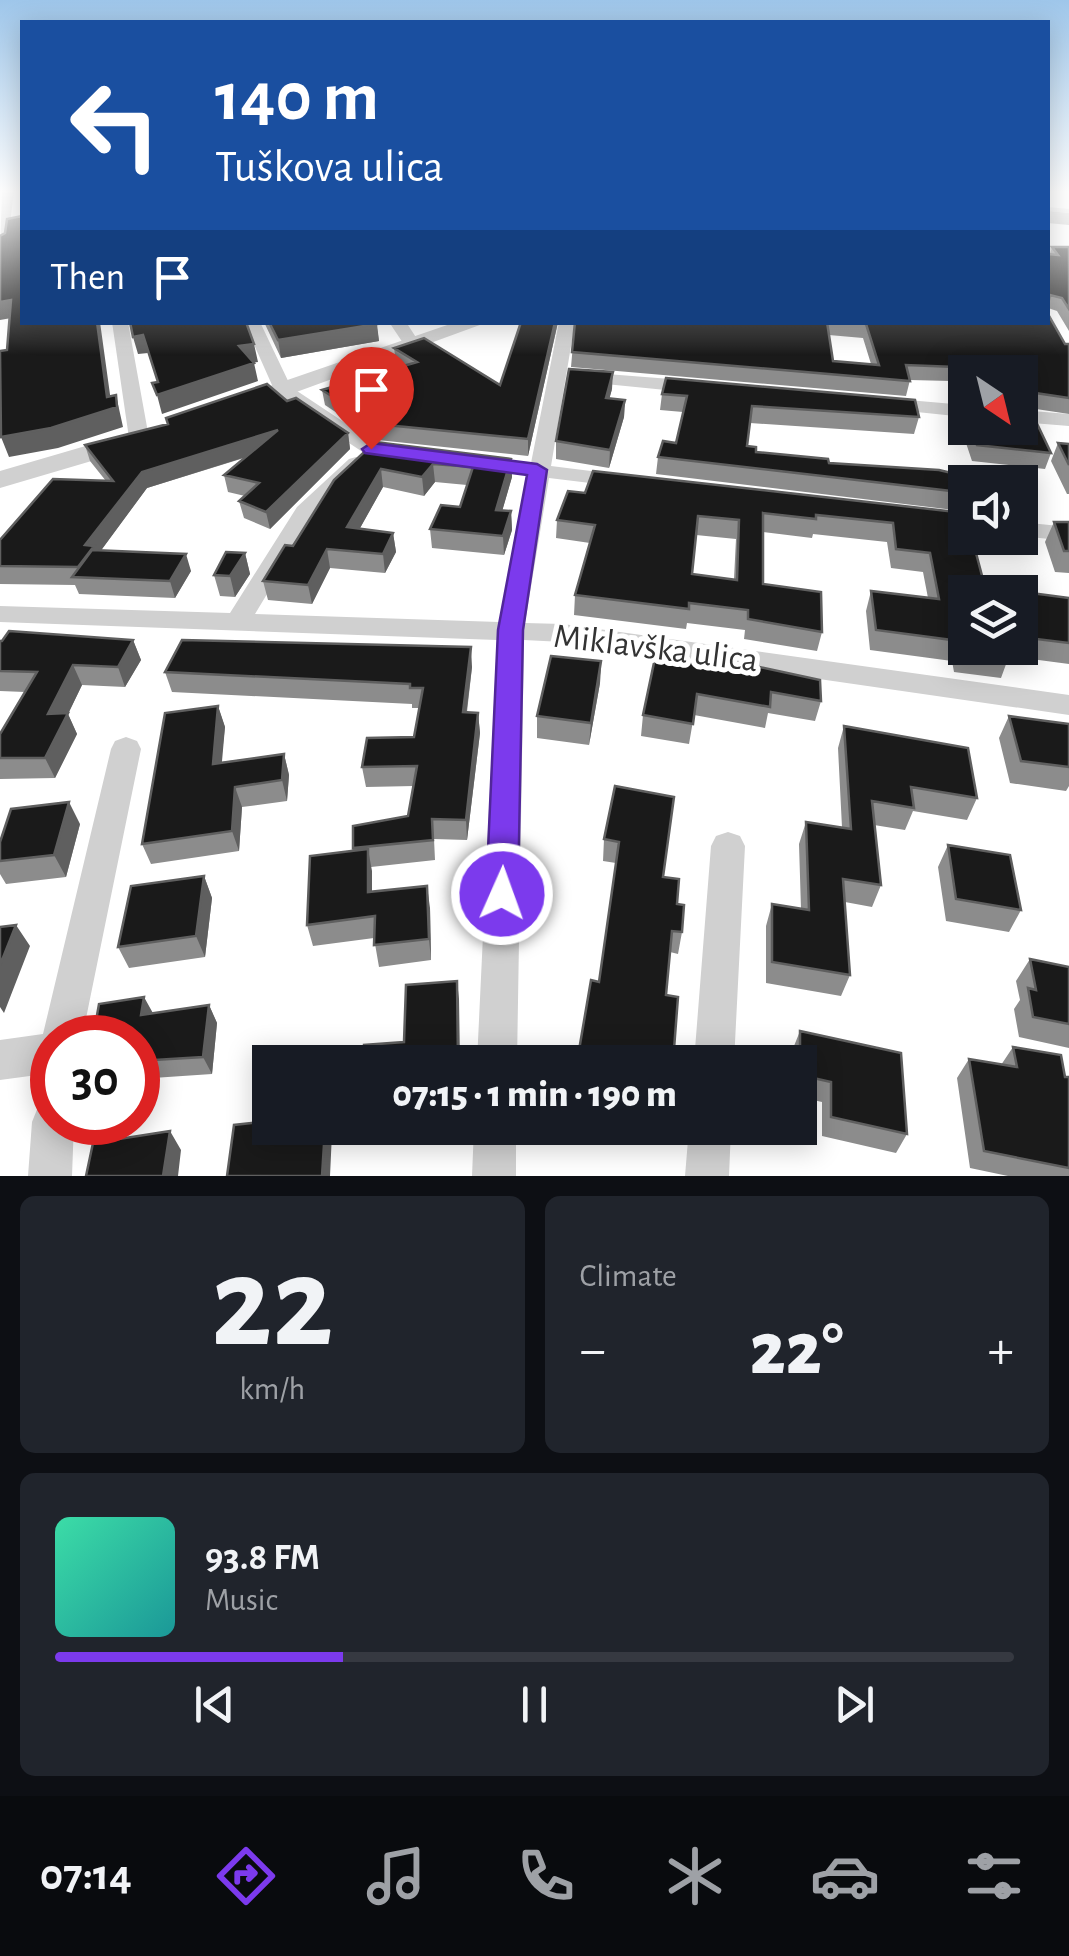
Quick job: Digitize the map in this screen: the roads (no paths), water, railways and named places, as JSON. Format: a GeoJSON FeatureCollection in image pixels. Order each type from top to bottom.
{"type":"FeatureCollection","features":[{"type":"Feature","properties":{"kind":"street"},"geometry":{"type":"LineString","coordinates":[[0,480],[148,435],[121,325]]}},
{"type":"Feature","properties":{"kind":"street"},"geometry":{"type":"LineString","coordinates":[[253,325],[283,390],[371,449],[426,456]]}},
{"type":"Feature","properties":{"kind":"street"},"geometry":{"type":"LineString","coordinates":[[399,325],[413,345]]}},
{"type":"Feature","properties":{"kind":"street"},"geometry":{"type":"LineString","coordinates":[[211,414],[470,325]]}},
{"type":"Feature","properties":{"kind":"street"},"geometry":{"type":"LineString","coordinates":[[498,1045],[510,630],[566,325]]}},
{"type":"Feature","properties":{"kind":"street"},"geometry":{"type":"LineString","coordinates":[[558,375],[713,389]]}},
{"type":"Feature","properties":{"kind":"street"},"geometry":{"type":"LineString","coordinates":[[868,403],[948,410]]}},
{"type":"Feature","properties":{"kind":"street"},"geometry":{"type":"LineString","coordinates":[[1038,417],[1069,420]]}},
{"type":"Feature","properties":{"kind":"street"},"geometry":{"type":"LineString","coordinates":[[237,622],[305,512],[371,449]]}},
{"type":"Feature","properties":{"kind":"street"},"geometry":{"type":"LineString","coordinates":[[464,461],[651,484]]}},
{"type":"Feature","properties":{"kind":"street"},"geometry":{"type":"LineString","coordinates":[[1038,531],[1069,534]]}},
{"type":"Feature","properties":{"kind":"street","name":"Miklavška ulica"},"geometry":{"type":"LineString","coordinates":[[0,614],[564,633],[1069,705]]}},
{"type":"Feature","properties":{"kind":"street"},"geometry":{"type":"LineString","coordinates":[[67,1015],[126,750]]}},
{"type":"Feature","properties":{"kind":"street"},"geometry":{"type":"LineString","coordinates":[[715,1045],[728,846]]}},
{"type":"Feature","properties":{"kind":"street"},"geometry":{"type":"LineString","coordinates":[[0,1060],[30,1055]]}},
{"type":"Feature","properties":{"kind":"street"},"geometry":{"type":"LineString","coordinates":[[50,1176],[52,1145]]}},
{"type":"Feature","properties":{"kind":"street"},"geometry":{"type":"LineString","coordinates":[[494,1176],[495,1145]]}},
{"type":"Feature","properties":{"kind":"street"},"geometry":{"type":"LineString","coordinates":[[707,1176],[709,1145]]}}]}
